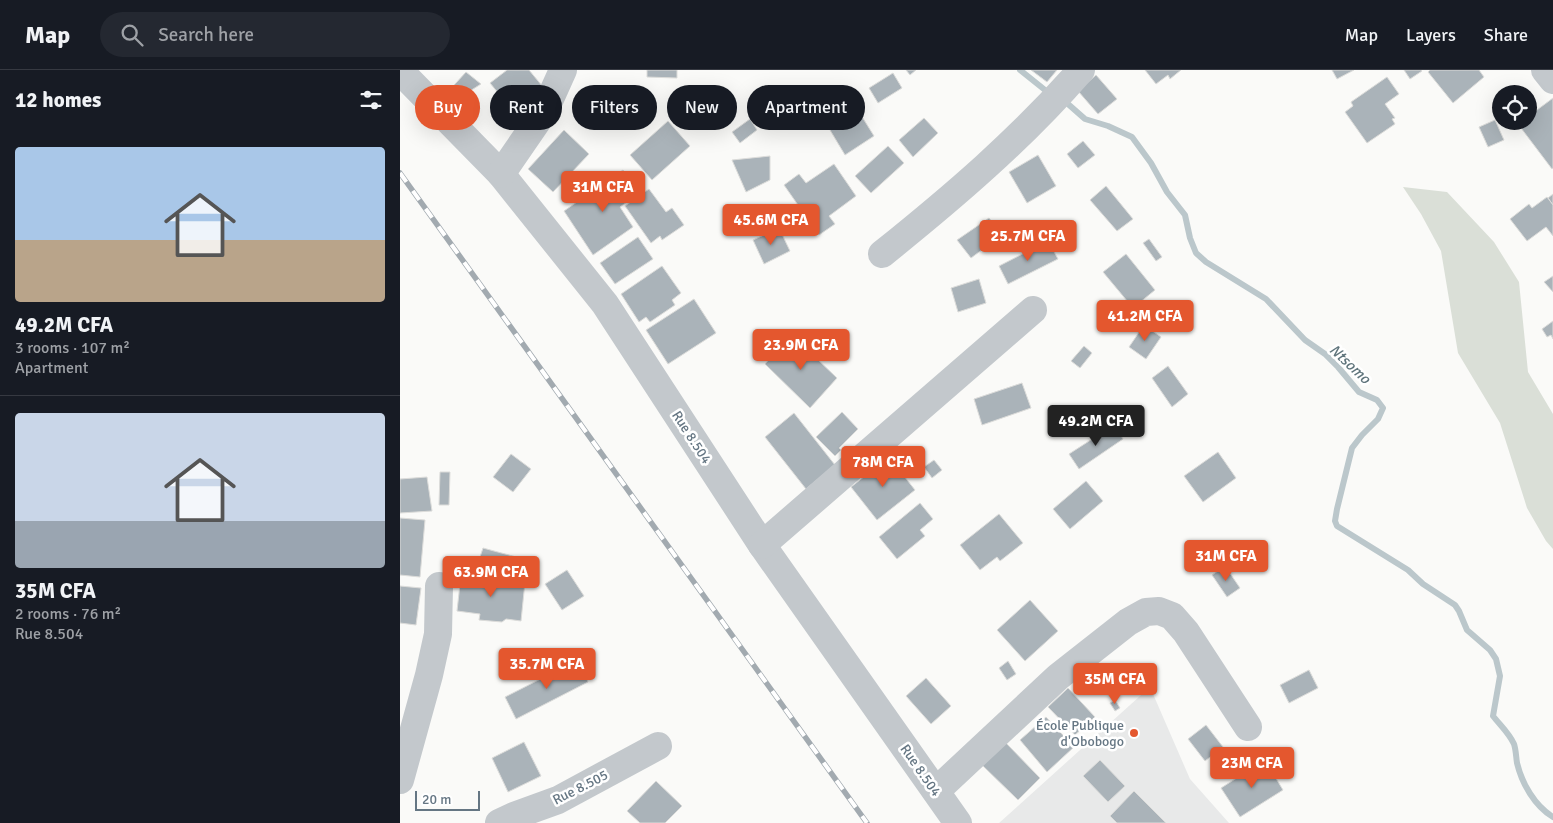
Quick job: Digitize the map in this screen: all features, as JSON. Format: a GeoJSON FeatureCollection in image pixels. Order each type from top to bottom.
{"type":"FeatureCollection","features":[{"type":"Feature","properties":{"kind":"street"},"geometry":{"type":"LineString","coordinates":[[501,174],[545,110],[564,70]]}},
{"type":"Feature","properties":{"kind":"street"},"geometry":{"type":"LineString","coordinates":[[882,254],[945,204],[1006,148],[1049,107],[1081,70]]}},
{"type":"Feature","properties":{"kind":"street"},"geometry":{"type":"LineString","coordinates":[[1545,70],[1553,80]]}},
{"type":"Feature","properties":{"kind":"street","name":"Rue 8.504"},"geometry":{"type":"LineString","coordinates":[[400,71],[501,174],[605,304],[762,545],[958,823]]}},
{"type":"Feature","properties":{"kind":"street"},"geometry":{"type":"LineString","coordinates":[[762,545],[1033,310]]}},
{"type":"Feature","properties":{"kind":"street"},"geometry":{"type":"LineString","coordinates":[[400,780],[429,675],[438,634],[439,586]]}},
{"type":"Feature","properties":{"kind":"street"},"geometry":{"type":"LineString","coordinates":[[936,791],[1058,677],[1128,622],[1146,612],[1159,611],[1172,616],[1186,632],[1248,727]]}},
{"type":"Feature","properties":{"kind":"street","name":"Rue 8.505"},"geometry":{"type":"LineString","coordinates":[[499,823],[558,800],[658,746]]}},
{"type":"Feature","properties":{"kind":"shaded area"},"geometry":{"type":"Polygon","coordinates":[[[1403,187],[1447,192],[1494,242],[1519,282],[1528,372],[1553,414],[1553,549],[1546,541],[1527,508],[1500,423],[1458,353],[1441,251],[1421,214],[1403,187]]]}},
{"type":"Feature","properties":{"kind":"shaded area","name":"École Publique d'Obobogo"},"geometry":{"type":"Polygon","coordinates":[[[1150,687],[1190,779],[1229,823],[999,823],[1150,687]]]}},
{"type":"Feature","properties":{"kind":"building"},"geometry":{"type":"Polygon","coordinates":[[[507,70],[529,70],[541,85],[492,85],[490,83],[507,70]]]}},
{"type":"Feature","properties":{"kind":"building"},"geometry":{"type":"Polygon","coordinates":[[[647,70],[677,70],[677,78],[647,77],[647,70]]]}},
{"type":"Feature","properties":{"kind":"building"},"geometry":{"type":"Polygon","coordinates":[[[906,70],[916,70],[910,75],[906,70]]]}},
{"type":"Feature","properties":{"kind":"building"},"geometry":{"type":"Polygon","coordinates":[[[1031,70],[1057,70],[1047,82],[1031,70]]]}},
{"type":"Feature","properties":{"kind":"building"},"geometry":{"type":"Polygon","coordinates":[[[1145,70],[1181,70],[1170,79],[1168,75],[1156,84],[1145,70]]]}},
{"type":"Feature","properties":{"kind":"building"},"geometry":{"type":"Polygon","coordinates":[[[1332,70],[1354,70],[1337,79],[1332,70]]]}},
{"type":"Feature","properties":{"kind":"building"},"geometry":{"type":"Polygon","coordinates":[[[1404,70],[1421,70],[1422,71],[1410,79],[1404,70]]]}},
{"type":"Feature","properties":{"kind":"building"},"geometry":{"type":"Polygon","coordinates":[[[1430,70],[1479,70],[1484,77],[1453,103],[1428,72],[1430,70]]]}},
{"type":"Feature","properties":{"kind":"building"},"geometry":{"type":"Polygon","coordinates":[[[466,72],[481,84],[479,85],[454,85],[466,72]]]}},
{"type":"Feature","properties":{"kind":"building"},"geometry":{"type":"Polygon","coordinates":[[[893,73],[902,88],[878,103],[869,88],[893,73]]]}},
{"type":"Feature","properties":{"kind":"building"},"geometry":{"type":"Polygon","coordinates":[[[1096,75],[1117,99],[1098,114],[1078,91],[1096,75]]]}},
{"type":"Feature","properties":{"kind":"building"},"geometry":{"type":"Polygon","coordinates":[[[1387,77],[1399,94],[1385,104],[1395,118],[1392,119],[1395,124],[1367,143],[1345,112],[1353,106],[1351,102],[1387,77]]]}},
{"type":"Feature","properties":{"kind":"building"},"geometry":{"type":"Polygon","coordinates":[[[1553,98],[1552,169],[1523,130],[1537,130],[1537,110],[1553,98]]]}},
{"type":"Feature","properties":{"kind":"building"},"geometry":{"type":"Polygon","coordinates":[[[924,118],[938,133],[913,157],[899,140],[924,118]]]}},
{"type":"Feature","properties":{"kind":"building"},"geometry":{"type":"Polygon","coordinates":[[[747,121],[747,130],[757,130],[740,143],[732,132],[747,121]]]}},
{"type":"Feature","properties":{"kind":"building"},"geometry":{"type":"Polygon","coordinates":[[[1492,121],[1492,130],[1500,130],[1504,140],[1488,147],[1479,127],[1492,121]]]}},
{"type":"Feature","properties":{"kind":"building"},"geometry":{"type":"Polygon","coordinates":[[[667,122],[667,130],[676,130],[690,146],[652,180],[630,155],[667,122]]]}},
{"type":"Feature","properties":{"kind":"building"},"geometry":{"type":"Polygon","coordinates":[[[865,122],[874,136],[845,155],[830,130],[865,130],[865,122]]]}},
{"type":"Feature","properties":{"kind":"building"},"geometry":{"type":"Polygon","coordinates":[[[564,130],[589,154],[553,192],[528,169],[564,130]]]}},
{"type":"Feature","properties":{"kind":"building"},"geometry":{"type":"Polygon","coordinates":[[[1083,141],[1095,155],[1078,168],[1067,154],[1083,141]]]}},
{"type":"Feature","properties":{"kind":"building"},"geometry":{"type":"Polygon","coordinates":[[[888,146],[904,163],[871,193],[855,176],[888,146]]]}},
{"type":"Feature","properties":{"kind":"building"},"geometry":{"type":"Polygon","coordinates":[[[1038,155],[1056,186],[1027,203],[1009,172],[1038,155]]]}},
{"type":"Feature","properties":{"kind":"building"},"geometry":{"type":"Polygon","coordinates":[[[770,156],[770,180],[746,192],[732,160],[770,156]]]}},
{"type":"Feature","properties":{"kind":"building"},"geometry":{"type":"Polygon","coordinates":[[[834,164],[856,196],[829,216],[835,224],[819,235],[784,185],[799,174],[806,183],[834,164]]]}},
{"type":"Feature","properties":{"kind":"building"},"geometry":{"type":"Polygon","coordinates":[[[623,170],[639,193],[620,207],[633,227],[593,255],[564,211],[623,170]]]}},
{"type":"Feature","properties":{"kind":"building"},"geometry":{"type":"Polygon","coordinates":[[[1106,186],[1133,219],[1117,231],[1090,200],[1106,186]]]}},
{"type":"Feature","properties":{"kind":"building"},"geometry":{"type":"Polygon","coordinates":[[[649,189],[666,212],[672,208],[684,225],[662,240],[660,236],[651,243],[625,206],[649,189]]]}},
{"type":"Feature","properties":{"kind":"building"},"geometry":{"type":"Polygon","coordinates":[[[1553,194],[1553,205],[1548,198],[1553,194]]]}},
{"type":"Feature","properties":{"kind":"building"},"geometry":{"type":"Polygon","coordinates":[[[1547,197],[1553,205],[1553,236],[1546,227],[1527,241],[1510,219],[1529,204],[1532,208],[1547,197]]]}},
{"type":"Feature","properties":{"kind":"building"},"geometry":{"type":"Polygon","coordinates":[[[989,218],[1002,235],[971,258],[957,240],[989,218]]]}},
{"type":"Feature","properties":{"kind":"building"},"geometry":{"type":"Polygon","coordinates":[[[779,228],[790,251],[764,264],[753,240],[779,228]]]}},
{"type":"Feature","properties":{"kind":"building"},"geometry":{"type":"Polygon","coordinates":[[[638,237],[653,259],[615,284],[600,263],[638,237]]]}},
{"type":"Feature","properties":{"kind":"building"},"geometry":{"type":"Polygon","coordinates":[[[1149,239],[1162,257],[1156,261],[1143,243],[1149,239]]]}},
{"type":"Feature","properties":{"kind":"building"},"geometry":{"type":"Polygon","coordinates":[[[1048,241],[1058,259],[1008,284],[999,266],[1048,241]]]}},
{"type":"Feature","properties":{"kind":"building"},"geometry":{"type":"Polygon","coordinates":[[[1126,254],[1155,290],[1133,308],[1103,272],[1126,254]]]}},
{"type":"Feature","properties":{"kind":"building"},"geometry":{"type":"Polygon","coordinates":[[[662,266],[681,293],[672,300],[675,305],[650,322],[646,317],[639,322],[621,294],[662,266]]]}},
{"type":"Feature","properties":{"kind":"building"},"geometry":{"type":"Polygon","coordinates":[[[1553,276],[1553,292],[1544,282],[1553,276]]]}},
{"type":"Feature","properties":{"kind":"building"},"geometry":{"type":"Polygon","coordinates":[[[979,279],[986,303],[958,312],[951,288],[979,279]]]}},
{"type":"Feature","properties":{"kind":"building"},"geometry":{"type":"Polygon","coordinates":[[[694,299],[716,333],[668,364],[646,330],[694,299]]]}},
{"type":"Feature","properties":{"kind":"building"},"geometry":{"type":"Polygon","coordinates":[[[1553,321],[1553,339],[1551,335],[1547,337],[1542,329],[1553,321]]]}},
{"type":"Feature","properties":{"kind":"building"},"geometry":{"type":"Polygon","coordinates":[[[1144,325],[1161,337],[1146,359],[1129,347],[1144,325]]]}},
{"type":"Feature","properties":{"kind":"building"},"geometry":{"type":"Polygon","coordinates":[[[792,335],[837,378],[810,408],[765,364],[792,335]]]}},
{"type":"Feature","properties":{"kind":"building"},"geometry":{"type":"Polygon","coordinates":[[[1084,346],[1092,353],[1080,368],[1071,361],[1084,346]]]}},
{"type":"Feature","properties":{"kind":"building"},"geometry":{"type":"Polygon","coordinates":[[[1168,366],[1188,394],[1172,407],[1152,378],[1168,366]]]}},
{"type":"Feature","properties":{"kind":"building"},"geometry":{"type":"Polygon","coordinates":[[[1022,383],[1031,408],[982,425],[974,399],[1022,383]]]}},
{"type":"Feature","properties":{"kind":"building"},"geometry":{"type":"Polygon","coordinates":[[[842,412],[858,429],[839,448],[841,450],[835,456],[816,437],[842,412]]]}},
{"type":"Feature","properties":{"kind":"building"},"geometry":{"type":"Polygon","coordinates":[[[794,413],[835,465],[806,489],[765,437],[794,413]]]}},
{"type":"Feature","properties":{"kind":"building"},"geometry":{"type":"Polygon","coordinates":[[[1114,425],[1123,439],[1079,469],[1069,454],[1114,425]]]}},
{"type":"Feature","properties":{"kind":"building"},"geometry":{"type":"Polygon","coordinates":[[[1218,452],[1236,478],[1203,502],[1184,476],[1218,452]]]}},
{"type":"Feature","properties":{"kind":"building"},"geometry":{"type":"Polygon","coordinates":[[[511,454],[531,469],[513,492],[493,477],[511,454]]]}},
{"type":"Feature","properties":{"kind":"building"},"geometry":{"type":"Polygon","coordinates":[[[889,457],[915,490],[877,520],[851,487],[889,457]]]}},
{"type":"Feature","properties":{"kind":"building"},"geometry":{"type":"Polygon","coordinates":[[[934,460],[942,470],[932,478],[924,467],[934,460]]]}},
{"type":"Feature","properties":{"kind":"building"},"geometry":{"type":"Polygon","coordinates":[[[440,472],[450,472],[449,505],[439,505],[440,472]]]}},
{"type":"Feature","properties":{"kind":"building"},"geometry":{"type":"Polygon","coordinates":[[[427,477],[432,511],[400,513],[400,479],[427,477]]]}},
{"type":"Feature","properties":{"kind":"building"},"geometry":{"type":"Polygon","coordinates":[[[1086,481],[1103,501],[1070,529],[1053,509],[1086,481]]]}},
{"type":"Feature","properties":{"kind":"building"},"geometry":{"type":"Polygon","coordinates":[[[920,503],[933,519],[920,530],[925,536],[897,559],[879,537],[920,503]]]}},
{"type":"Feature","properties":{"kind":"building"},"geometry":{"type":"Polygon","coordinates":[[[999,514],[1023,543],[1000,561],[997,557],[980,570],[960,545],[999,514]]]}},
{"type":"Feature","properties":{"kind":"building"},"geometry":{"type":"Polygon","coordinates":[[[400,518],[425,520],[420,577],[400,575],[400,518]]]}},
{"type":"Feature","properties":{"kind":"building"},"geometry":{"type":"Polygon","coordinates":[[[483,548],[531,561],[528,570],[480,557],[483,548]]]}},
{"type":"Feature","properties":{"kind":"building"},"geometry":{"type":"Polygon","coordinates":[[[1225,566],[1240,588],[1227,597],[1212,575],[1225,566]]]}},
{"type":"Feature","properties":{"kind":"building"},"geometry":{"type":"Polygon","coordinates":[[[567,570],[584,596],[562,610],[545,584],[567,570]]]}},
{"type":"Feature","properties":{"kind":"building"},"geometry":{"type":"Polygon","coordinates":[[[461,575],[525,582],[521,621],[506,619],[502,622],[479,620],[480,614],[457,611],[461,575]]]}},
{"type":"Feature","properties":{"kind":"building"},"geometry":{"type":"Polygon","coordinates":[[[400,586],[421,588],[416,625],[400,623],[400,586]]]}},
{"type":"Feature","properties":{"kind":"building"},"geometry":{"type":"Polygon","coordinates":[[[1030,600],[1058,631],[1025,661],[997,630],[1030,600]]]}},
{"type":"Feature","properties":{"kind":"building"},"geometry":{"type":"Polygon","coordinates":[[[578,660],[588,682],[516,719],[505,697],[578,660]]]}},
{"type":"Feature","properties":{"kind":"building"},"geometry":{"type":"Polygon","coordinates":[[[1008,661],[1016,674],[1007,680],[999,668],[1008,661]]]}},
{"type":"Feature","properties":{"kind":"building"},"geometry":{"type":"Polygon","coordinates":[[[1309,670],[1318,688],[1289,703],[1280,685],[1309,670]]]}},
{"type":"Feature","properties":{"kind":"building"},"geometry":{"type":"Polygon","coordinates":[[[926,678],[951,706],[931,724],[906,696],[926,678]]]}},
{"type":"Feature","properties":{"kind":"building"},"geometry":{"type":"Polygon","coordinates":[[[1068,688],[1095,717],[1075,735],[1048,707],[1068,688]]]}},
{"type":"Feature","properties":{"kind":"building"},"geometry":{"type":"Polygon","coordinates":[[[1115,700],[1120,708],[1115,711],[1110,703],[1115,700]]]}},
{"type":"Feature","properties":{"kind":"building"},"geometry":{"type":"Polygon","coordinates":[[[1046,717],[1074,747],[1047,772],[1020,740],[1046,717]]]}},
{"type":"Feature","properties":{"kind":"building"},"geometry":{"type":"Polygon","coordinates":[[[1206,725],[1223,747],[1205,761],[1188,739],[1206,725]]]}},
{"type":"Feature","properties":{"kind":"building"},"geometry":{"type":"Polygon","coordinates":[[[524,742],[541,776],[508,792],[492,758],[524,742]]]}},
{"type":"Feature","properties":{"kind":"building"},"geometry":{"type":"Polygon","coordinates":[[[1005,742],[1040,778],[1018,800],[982,765],[1005,742]]]}},
{"type":"Feature","properties":{"kind":"building"},"geometry":{"type":"Polygon","coordinates":[[[1248,748],[1258,757],[1243,773],[1234,764],[1248,748]]]}},
{"type":"Feature","properties":{"kind":"building"},"geometry":{"type":"Polygon","coordinates":[[[1100,760],[1125,786],[1108,802],[1083,776],[1100,760]]]}},
{"type":"Feature","properties":{"kind":"building"},"geometry":{"type":"Polygon","coordinates":[[[1265,760],[1283,790],[1240,817],[1221,788],[1265,760]]]}},
{"type":"Feature","properties":{"kind":"building"},"geometry":{"type":"Polygon","coordinates":[[[656,781],[682,806],[665,823],[640,823],[627,811],[656,781]]]}},
{"type":"Feature","properties":{"kind":"building"},"geometry":{"type":"Polygon","coordinates":[[[1134,791],[1166,823],[1117,823],[1110,816],[1134,791]]]}},
{"type":"Feature","properties":{"kind":"waterway","name":"Ntsomo"},"geometry":{"type":"LineString","coordinates":[[1020,70],[1050,94]]}},
{"type":"Feature","properties":{"kind":"waterway","name":"Ntsomo"},"geometry":{"type":"LineString","coordinates":[[1065,98],[1068,104],[1085,119],[1108,126],[1132,137],[1151,163],[1167,192],[1185,215],[1190,238],[1196,253],[1206,262],[1266,299],[1305,340],[1325,354],[1359,392],[1377,400],[1383,408],[1378,419],[1352,448],[1337,509],[1335,521],[1337,526],[1408,570],[1423,584],[1455,605],[1467,630],[1490,650],[1496,659],[1500,676],[1493,716],[1514,744],[1519,771],[1530,794],[1540,807],[1553,817]]}},
{"type":"Feature","properties":{"kind":"railway"},"geometry":{"type":"LineString","coordinates":[[400,173],[867,823]]}},
{"type":"Feature","properties":{"kind":"place","name":"École Publique d'Obobogo"},"geometry":{"type":"Point","coordinates":[1134,733]}}]}
